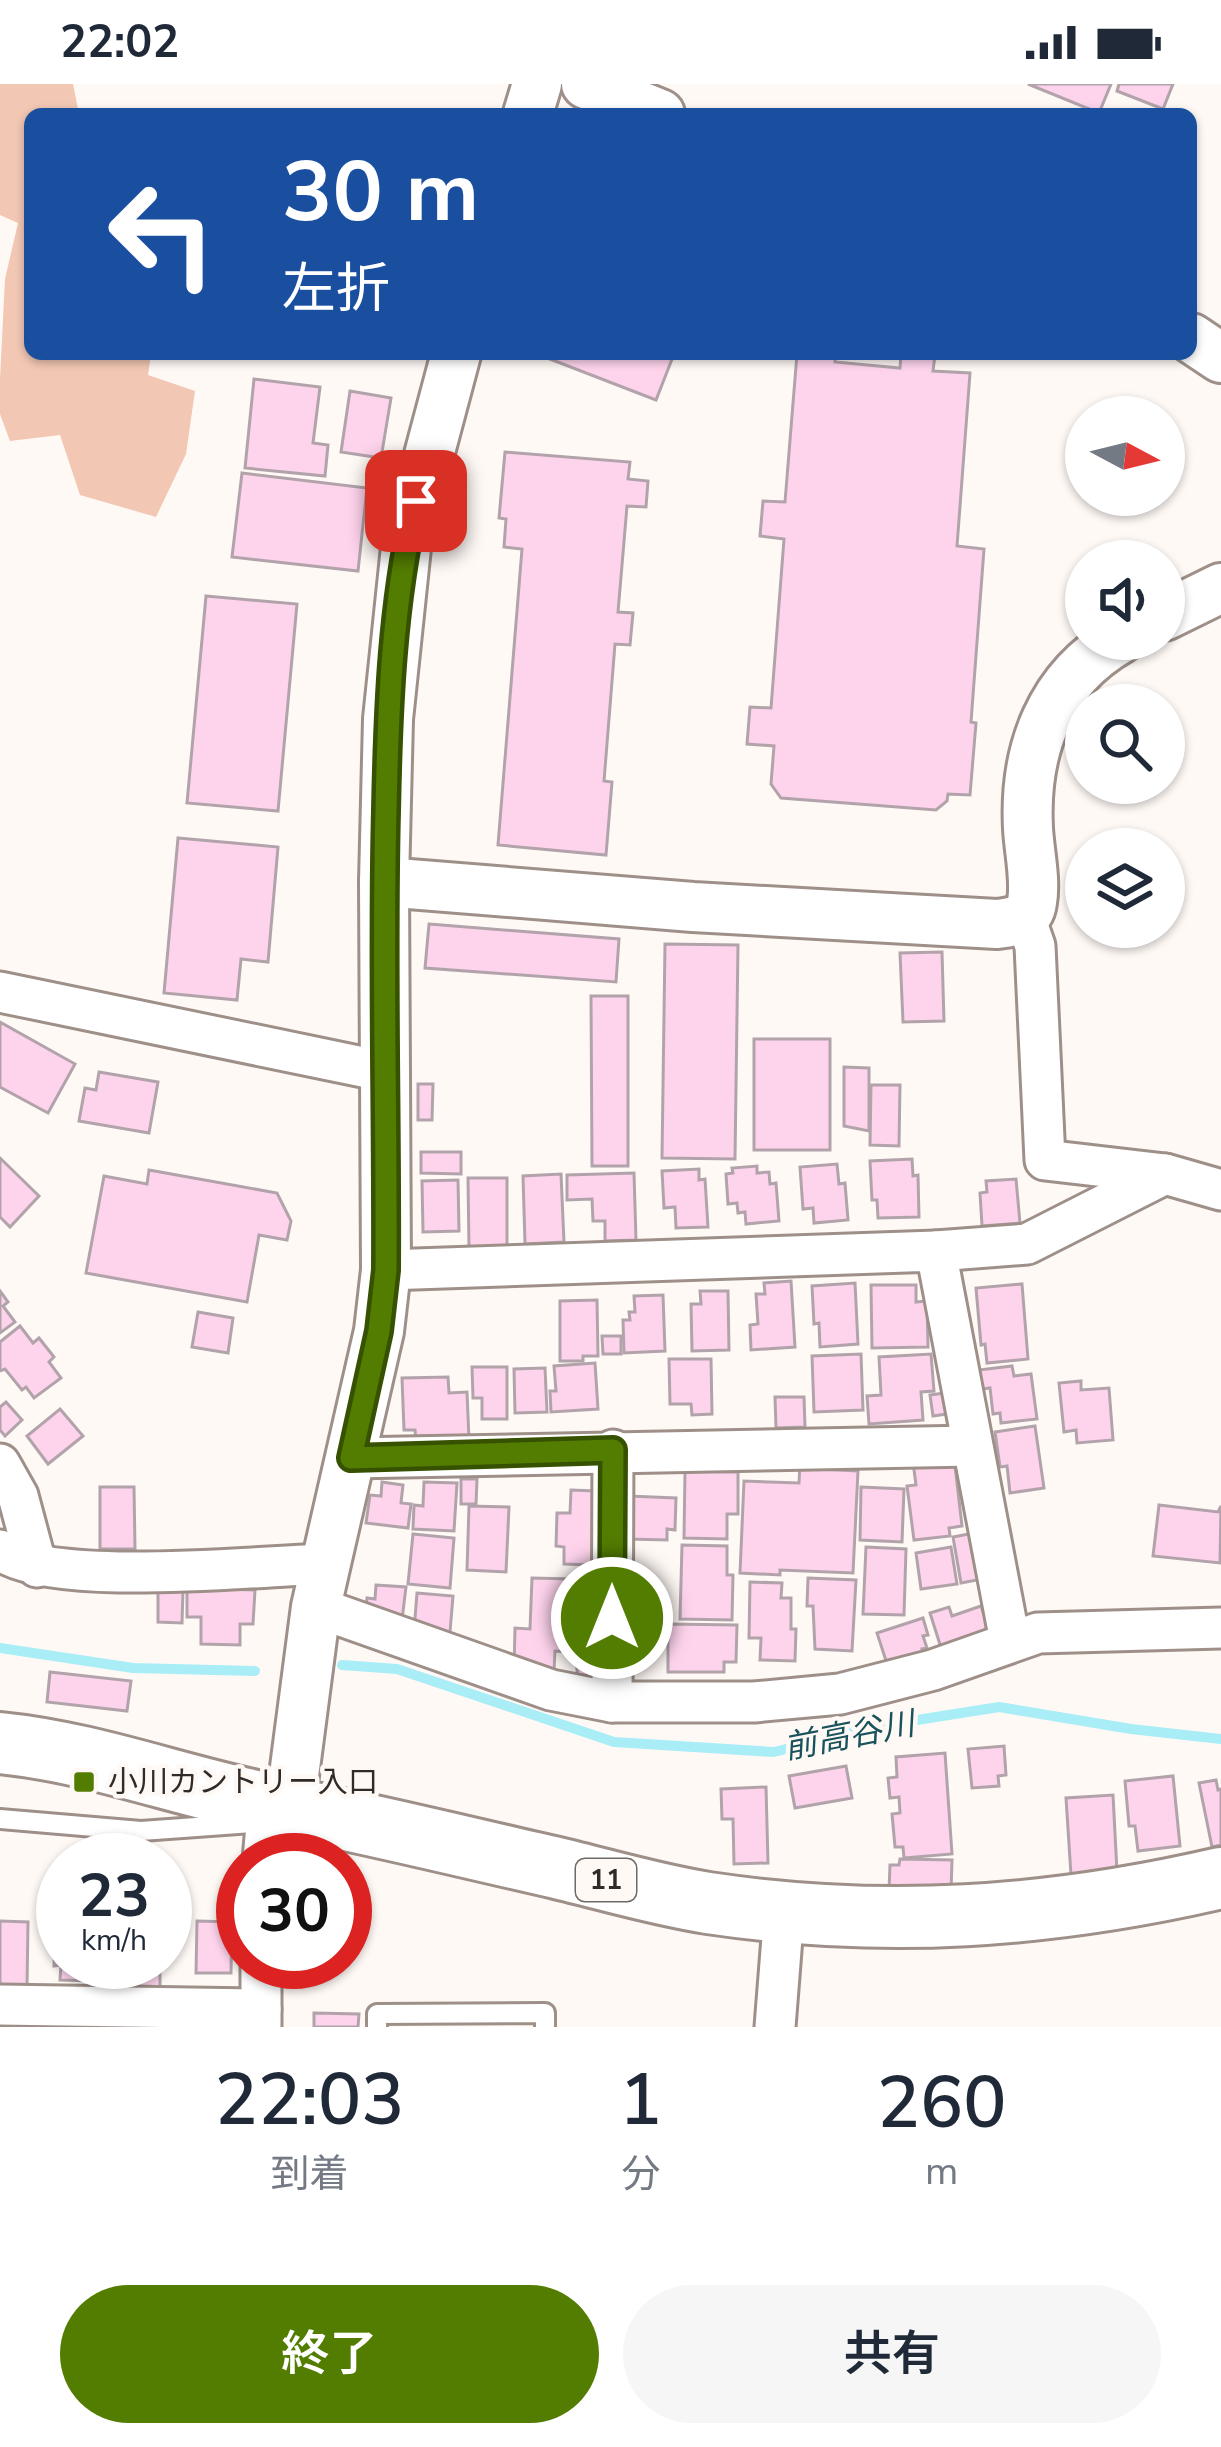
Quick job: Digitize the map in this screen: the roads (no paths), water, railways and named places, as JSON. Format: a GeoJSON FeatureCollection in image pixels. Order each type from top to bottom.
{"type":"FeatureCollection","features":[{"type":"Feature","properties":{"kind":"main road","name":"11"},"geometry":{"type":"LineString","coordinates":[[0,1743],[112,1763],[272,1822],[704,1902],[784,1912],[909,1919],[1015,1914],[1123,1901],[1221,1878]]}},
{"type":"Feature","properties":{"kind":"street"},"geometry":{"type":"LineString","coordinates":[[586,84],[645,108]]}},
{"type":"Feature","properties":{"kind":"street"},"geometry":{"type":"LineString","coordinates":[[272,1822],[379,1331],[386,1270],[388,719],[407,538],[454,360]]}},
{"type":"Feature","properties":{"kind":"street"},"geometry":{"type":"LineString","coordinates":[[1185,606],[1221,588]]}},
{"type":"Feature","properties":{"kind":"street"},"geometry":{"type":"LineString","coordinates":[[384,882],[693,907],[997,924],[1025,917],[1033,904],[1028,778],[1035,743],[1052,704],[1094,660]]}},
{"type":"Feature","properties":{"kind":"street"},"geometry":{"type":"LineString","coordinates":[[1025,917],[1035,946],[1045,1160],[1165,1174],[1221,1190]]}},
{"type":"Feature","properties":{"kind":"street"},"geometry":{"type":"LineString","coordinates":[[0,992],[387,1072]]}},
{"type":"Feature","properties":{"kind":"street"},"geometry":{"type":"LineString","coordinates":[[386,1270],[1027,1244],[1165,1174]]}},
{"type":"Feature","properties":{"kind":"street"},"geometry":{"type":"LineString","coordinates":[[936,1251],[1010,1641]]}},
{"type":"Feature","properties":{"kind":"street"},"geometry":{"type":"LineString","coordinates":[[351,1458],[972,1446]]}},
{"type":"Feature","properties":{"kind":"street"},"geometry":{"type":"LineString","coordinates":[[612,1702],[613,1450]]}},
{"type":"Feature","properties":{"kind":"street"},"geometry":{"type":"LineString","coordinates":[[0,1464],[18,1496],[37,1567]]}},
{"type":"Feature","properties":{"kind":"street"},"geometry":{"type":"LineString","coordinates":[[0,1550],[37,1567],[320,1585],[551,1690],[612,1702],[754,1702],[840,1694],[933,1670],[1038,1633],[1221,1628]]}},
{"type":"Feature","properties":{"kind":"street"},"geometry":{"type":"LineString","coordinates":[[776,2027],[784,1912]]}},
{"type":"Feature","properties":{"kind":"street"},"geometry":{"type":"LineString","coordinates":[[0,2005],[261,2018]]}},
{"type":"Feature","properties":{"kind":"lane"},"geometry":{"type":"LineString","coordinates":[[0,1819],[141,1831],[272,1822]]}},
{"type":"Feature","properties":{"kind":"lane"},"geometry":{"type":"LineString","coordinates":[[377,2027],[376,2014],[545,2013],[545,2027]]}},
{"type":"Feature","properties":{"kind":"waterway"},"geometry":{"type":"LineString","coordinates":[[0,1648],[133,1668],[255,1671]]}},
{"type":"Feature","properties":{"kind":"waterway","name":"前高谷川"},"geometry":{"type":"LineString","coordinates":[[342,1665],[397,1669],[614,1742],[774,1752],[873,1727],[999,1707],[1221,1739]]}},
{"type":"Feature","properties":{"kind":"place","name":"小川カントリー入口"},"geometry":{"type":"Point","coordinates":[84,1782]}}]}
